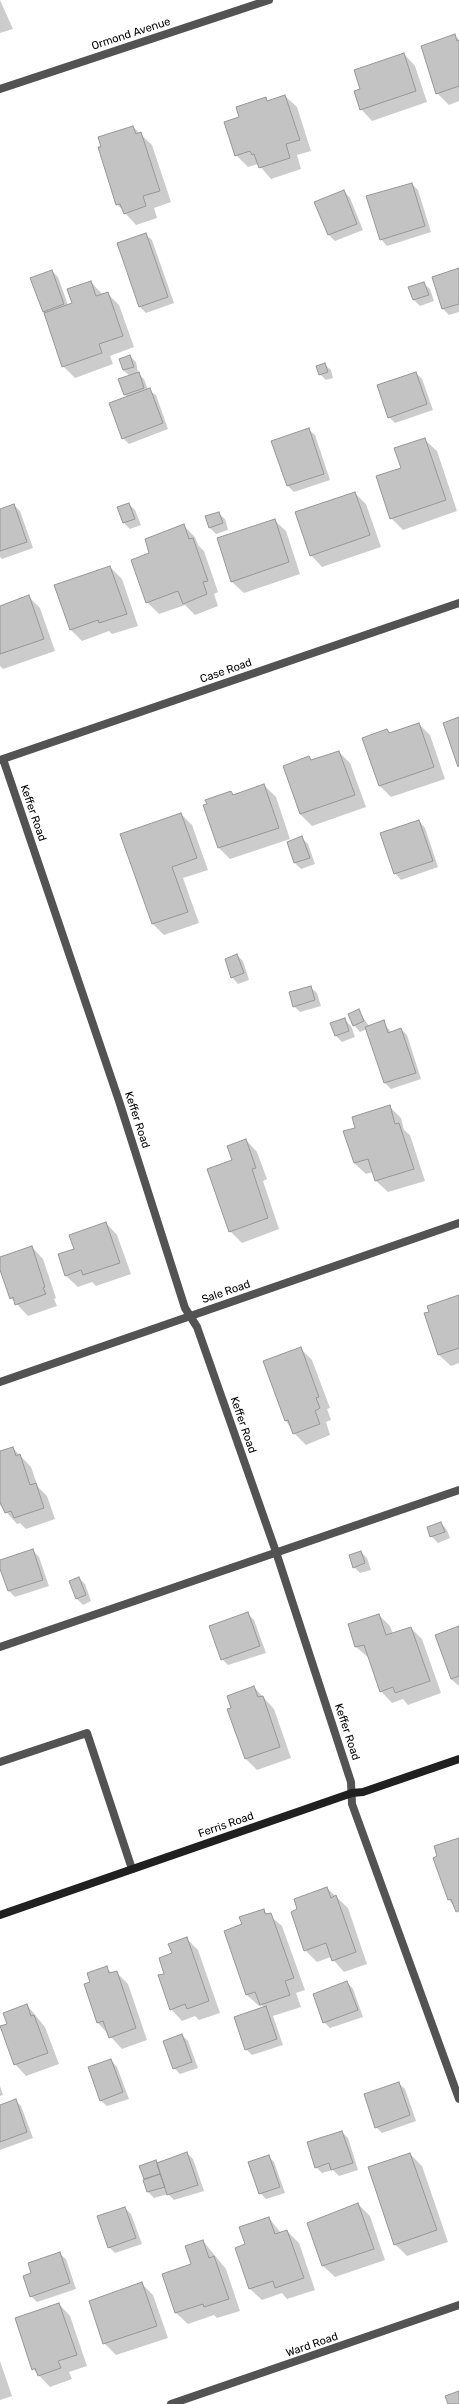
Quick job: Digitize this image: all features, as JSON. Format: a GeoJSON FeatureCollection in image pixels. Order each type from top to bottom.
{"type":"FeatureCollection","features":[{"type":"Feature","properties":{"kind":"main road","name":"Ferris Road"},"geometry":{"type":"LineString","coordinates":[[0,1915],[352,1793],[363,1792],[459,1758]]}},
{"type":"Feature","properties":{"kind":"street","name":"Ormond Avenue"},"geometry":{"type":"LineString","coordinates":[[0,89],[269,0]]}},
{"type":"Feature","properties":{"kind":"street","name":"Case Road"},"geometry":{"type":"LineString","coordinates":[[2,760],[459,603]]}},
{"type":"Feature","properties":{"kind":"street","name":"Keffer Road"},"geometry":{"type":"LineString","coordinates":[[2,760],[119,1101],[185,1308],[197,1327],[276,1552],[351,1782],[352,1804],[459,2098]]}},
{"type":"Feature","properties":{"kind":"street","name":"Sale Road"},"geometry":{"type":"LineString","coordinates":[[0,1382],[459,1223]]}},
{"type":"Feature","properties":{"kind":"street"},"geometry":{"type":"LineString","coordinates":[[0,1647],[459,1490]]}},
{"type":"Feature","properties":{"kind":"street"},"geometry":{"type":"LineString","coordinates":[[0,1762],[87,1734],[132,1869]]}},
{"type":"Feature","properties":{"kind":"street","name":"Ward Road"},"geometry":{"type":"LineString","coordinates":[[171,2404],[459,2305]]}},
{"type":"Feature","properties":{"kind":"building"},"geometry":{"type":"Polygon","coordinates":[[[455,34],[457,41],[459,40],[459,86],[436,94],[421,46],[455,34]]]}},
{"type":"Feature","properties":{"kind":"building"},"geometry":{"type":"Polygon","coordinates":[[[404,53],[416,91],[360,110],[354,91],[360,89],[354,70],[404,53]]]}},
{"type":"Feature","properties":{"kind":"building"},"geometry":{"type":"Polygon","coordinates":[[[285,95],[300,140],[286,144],[290,158],[259,168],[254,154],[252,155],[250,151],[235,156],[224,122],[239,117],[236,107],[266,97],[267,101],[285,95]]]}},
{"type":"Feature","properties":{"kind":"building"},"geometry":{"type":"Polygon","coordinates":[[[133,126],[136,134],[141,132],[160,191],[143,196],[146,206],[124,214],[120,204],[116,205],[98,147],[101,147],[98,137],[133,126]]]}},
{"type":"Feature","properties":{"kind":"building"},"geometry":{"type":"Polygon","coordinates":[[[412,183],[425,226],[380,240],[366,196],[412,183]]]}},
{"type":"Feature","properties":{"kind":"building"},"geometry":{"type":"Polygon","coordinates":[[[344,190],[357,224],[328,235],[314,202],[344,190]]]}},
{"type":"Feature","properties":{"kind":"building"},"geometry":{"type":"Polygon","coordinates":[[[146,233],[168,297],[139,307],[117,243],[146,233]]]}},
{"type":"Feature","properties":{"kind":"building"},"geometry":{"type":"Polygon","coordinates":[[[459,268],[459,304],[442,309],[432,277],[459,268]]]}},
{"type":"Feature","properties":{"kind":"building"},"geometry":{"type":"Polygon","coordinates":[[[52,270],[64,304],[43,312],[30,278],[52,270]]]}},
{"type":"Feature","properties":{"kind":"building"},"geometry":{"type":"Polygon","coordinates":[[[91,281],[96,296],[108,292],[123,336],[99,344],[102,353],[62,367],[44,313],[72,303],[67,289],[91,281]]]}},
{"type":"Feature","properties":{"kind":"building"},"geometry":{"type":"Polygon","coordinates":[[[424,282],[429,295],[413,300],[408,287],[424,282]]]}},
{"type":"Feature","properties":{"kind":"building"},"geometry":{"type":"Polygon","coordinates":[[[130,355],[134,367],[123,370],[119,359],[130,355]]]}},
{"type":"Feature","properties":{"kind":"building"},"geometry":{"type":"Polygon","coordinates":[[[325,363],[328,372],[319,375],[316,366],[325,363]]]}},
{"type":"Feature","properties":{"kind":"building"},"geometry":{"type":"Polygon","coordinates":[[[139,372],[144,388],[124,395],[118,379],[139,372]]]}},
{"type":"Feature","properties":{"kind":"building"},"geometry":{"type":"Polygon","coordinates":[[[416,372],[427,404],[388,418],[377,385],[416,372]]]}},
{"type":"Feature","properties":{"kind":"building"},"geometry":{"type":"Polygon","coordinates":[[[150,388],[163,423],[122,439],[109,403],[150,388]]]}},
{"type":"Feature","properties":{"kind":"building"},"geometry":{"type":"Polygon","coordinates":[[[309,428],[324,474],[287,486],[271,441],[309,428]]]}},
{"type":"Feature","properties":{"kind":"building"},"geometry":{"type":"Polygon","coordinates":[[[425,438],[446,500],[390,519],[376,476],[401,468],[394,448],[425,438]]]}},
{"type":"Feature","properties":{"kind":"building"},"geometry":{"type":"Polygon","coordinates":[[[355,492],[370,535],[310,556],[295,512],[355,492]]]}},
{"type":"Feature","properties":{"kind":"building"},"geometry":{"type":"Polygon","coordinates":[[[129,503],[135,519],[123,523],[117,507],[129,503]]]}},
{"type":"Feature","properties":{"kind":"building"},"geometry":{"type":"Polygon","coordinates":[[[14,504],[27,542],[0,551],[0,509],[14,504]]]}},
{"type":"Feature","properties":{"kind":"building"},"geometry":{"type":"Polygon","coordinates":[[[219,512],[223,523],[209,528],[205,516],[219,512]]]}},
{"type":"Feature","properties":{"kind":"building"},"geometry":{"type":"Polygon","coordinates":[[[275,519],[289,562],[231,582],[217,538],[275,519]]]}},
{"type":"Feature","properties":{"kind":"building"},"geometry":{"type":"Polygon","coordinates":[[[184,524],[189,539],[193,538],[208,581],[203,582],[207,594],[183,604],[178,591],[146,603],[131,560],[149,553],[145,539],[184,524]]]}},
{"type":"Feature","properties":{"kind":"building"},"geometry":{"type":"Polygon","coordinates":[[[110,566],[127,614],[99,623],[98,620],[70,630],[54,585],[110,566]]]}},
{"type":"Feature","properties":{"kind":"building"},"geometry":{"type":"Polygon","coordinates":[[[29,595],[44,639],[0,654],[0,606],[29,595]]]}},
{"type":"Feature","properties":{"kind":"building"},"geometry":{"type":"Polygon","coordinates":[[[459,717],[459,766],[458,767],[443,723],[459,717]]]}},
{"type":"Feature","properties":{"kind":"building"},"geometry":{"type":"Polygon","coordinates":[[[419,723],[434,767],[379,786],[362,738],[387,729],[389,733],[419,723]]]}},
{"type":"Feature","properties":{"kind":"building"},"geometry":{"type":"Polygon","coordinates":[[[339,751],[355,795],[300,814],[283,766],[309,756],[311,760],[339,751]]]}},
{"type":"Feature","properties":{"kind":"building"},"geometry":{"type":"Polygon","coordinates":[[[264,784],[279,828],[218,848],[203,805],[207,804],[205,800],[231,791],[233,795],[264,784]]]}},
{"type":"Feature","properties":{"kind":"building"},"geometry":{"type":"Polygon","coordinates":[[[181,813],[197,858],[172,867],[188,912],[152,924],[120,834],[181,813]]]}},
{"type":"Feature","properties":{"kind":"building"},"geometry":{"type":"Polygon","coordinates":[[[419,820],[433,861],[394,874],[380,833],[419,820]]]}},
{"type":"Feature","properties":{"kind":"building"},"geometry":{"type":"Polygon","coordinates":[[[302,836],[310,858],[294,863],[287,842],[302,836]]]}},
{"type":"Feature","properties":{"kind":"building"},"geometry":{"type":"Polygon","coordinates":[[[237,954],[244,973],[231,978],[225,959],[237,954]]]}},
{"type":"Feature","properties":{"kind":"building"},"geometry":{"type":"Polygon","coordinates":[[[311,986],[315,1000],[293,1007],[289,992],[311,986]]]}},
{"type":"Feature","properties":{"kind":"building"},"geometry":{"type":"Polygon","coordinates":[[[359,1009],[364,1021],[353,1026],[348,1014],[359,1009]]]}},
{"type":"Feature","properties":{"kind":"building"},"geometry":{"type":"Polygon","coordinates":[[[345,1018],[349,1031],[335,1036],[330,1023],[345,1018]]]}},
{"type":"Feature","properties":{"kind":"building"},"geometry":{"type":"Polygon","coordinates":[[[384,1020],[388,1033],[401,1028],[416,1073],[384,1083],[365,1027],[384,1020]]]}},
{"type":"Feature","properties":{"kind":"building"},"geometry":{"type":"Polygon","coordinates":[[[390,1105],[395,1124],[399,1123],[414,1169],[375,1181],[368,1159],[354,1163],[343,1131],[355,1128],[352,1117],[390,1105]]]}},
{"type":"Feature","properties":{"kind":"building"},"geometry":{"type":"Polygon","coordinates":[[[246,1139],[256,1168],[252,1169],[268,1218],[229,1232],[207,1169],[232,1160],[227,1146],[246,1139]]]}},
{"type":"Feature","properties":{"kind":"building"},"geometry":{"type":"Polygon","coordinates":[[[106,1222],[120,1263],[83,1275],[81,1270],[65,1276],[58,1254],[74,1249],[69,1235],[106,1222]]]}},
{"type":"Feature","properties":{"kind":"building"},"geometry":{"type":"Polygon","coordinates":[[[32,1246],[46,1294],[15,1305],[13,1297],[10,1299],[0,1270],[0,1257],[32,1246]]]}},
{"type":"Feature","properties":{"kind":"building"},"geometry":{"type":"Polygon","coordinates":[[[459,1295],[459,1348],[438,1355],[424,1313],[429,1312],[427,1306],[459,1295]]]}},
{"type":"Feature","properties":{"kind":"building"},"geometry":{"type":"Polygon","coordinates":[[[301,1347],[319,1397],[316,1398],[320,1408],[315,1411],[320,1424],[293,1434],[288,1420],[285,1421],[263,1361],[301,1347]]]}},
{"type":"Feature","properties":{"kind":"building"},"geometry":{"type":"Polygon","coordinates":[[[13,1447],[16,1456],[20,1454],[30,1485],[36,1483],[44,1508],[14,1518],[11,1511],[5,1513],[0,1502],[0,1451],[13,1447]]]}},
{"type":"Feature","properties":{"kind":"building"},"geometry":{"type":"Polygon","coordinates":[[[441,1522],[445,1532],[430,1537],[427,1527],[441,1522]]]}},
{"type":"Feature","properties":{"kind":"building"},"geometry":{"type":"Polygon","coordinates":[[[33,1549],[43,1580],[8,1591],[0,1569],[0,1560],[33,1549]]]}},
{"type":"Feature","properties":{"kind":"building"},"geometry":{"type":"Polygon","coordinates":[[[361,1551],[365,1563],[353,1568],[349,1555],[361,1551]]]}},
{"type":"Feature","properties":{"kind":"building"},"geometry":{"type":"Polygon","coordinates":[[[79,1577],[86,1595],[76,1599],[69,1581],[79,1577]]]}},
{"type":"Feature","properties":{"kind":"building"},"geometry":{"type":"Polygon","coordinates":[[[248,1612],[260,1646],[221,1660],[209,1626],[248,1612]]]}},
{"type":"Feature","properties":{"kind":"building"},"geometry":{"type":"Polygon","coordinates":[[[379,1614],[386,1635],[411,1627],[430,1681],[395,1693],[393,1687],[380,1692],[364,1645],[355,1647],[348,1624],[379,1614]]]}},
{"type":"Feature","properties":{"kind":"building"},"geometry":{"type":"Polygon","coordinates":[[[459,1626],[459,1676],[451,1679],[435,1635],[459,1626]]]}},
{"type":"Feature","properties":{"kind":"building"},"geometry":{"type":"Polygon","coordinates":[[[254,1686],[258,1697],[263,1696],[280,1747],[245,1759],[227,1709],[231,1708],[227,1696],[254,1686]]]}},
{"type":"Feature","properties":{"kind":"building"},"geometry":{"type":"Polygon","coordinates":[[[459,1838],[459,1910],[456,1912],[451,1899],[448,1900],[433,1858],[437,1856],[434,1846],[459,1838]]]}},
{"type":"Feature","properties":{"kind":"building"},"geometry":{"type":"Polygon","coordinates":[[[327,1887],[331,1898],[336,1895],[356,1952],[332,1961],[326,1943],[304,1951],[291,1912],[297,1909],[294,1899],[327,1887]]]}},
{"type":"Feature","properties":{"kind":"building"},"geometry":{"type":"Polygon","coordinates":[[[264,1909],[265,1914],[271,1913],[294,1978],[285,1981],[290,1995],[260,2005],[255,1992],[246,1995],[224,1931],[242,1924],[239,1917],[264,1909]]]}},
{"type":"Feature","properties":{"kind":"building"},"geometry":{"type":"Polygon","coordinates":[[[187,1937],[209,2001],[187,2009],[185,2004],[170,2010],[158,1975],[164,1974],[159,1958],[172,1953],[168,1944],[187,1937]]]}},
{"type":"Feature","properties":{"kind":"building"},"geometry":{"type":"Polygon","coordinates":[[[107,1966],[109,1973],[117,1971],[136,2028],[109,2038],[103,2021],[97,2023],[84,1984],[90,1982],[87,1973],[107,1966]]]}},
{"type":"Feature","properties":{"kind":"building"},"geometry":{"type":"Polygon","coordinates":[[[347,1981],[358,2010],[323,2023],[313,1994],[347,1981]]]}},
{"type":"Feature","properties":{"kind":"building"},"geometry":{"type":"Polygon","coordinates":[[[27,2004],[31,2016],[34,2015],[48,2053],[14,2065],[0,2026],[7,2024],[3,2013],[27,2004]]]}},
{"type":"Feature","properties":{"kind":"building"},"geometry":{"type":"Polygon","coordinates":[[[266,2006],[277,2039],[245,2050],[234,2017],[266,2006]]]}},
{"type":"Feature","properties":{"kind":"building"},"geometry":{"type":"Polygon","coordinates":[[[182,2034],[192,2062],[173,2069],[163,2041],[182,2034]]]}},
{"type":"Feature","properties":{"kind":"building"},"geometry":{"type":"Polygon","coordinates":[[[111,2059],[123,2092],[100,2101],[88,2067],[111,2059]]]}},
{"type":"Feature","properties":{"kind":"building"},"geometry":{"type":"Polygon","coordinates":[[[399,2082],[410,2115],[375,2128],[364,2094],[399,2082]]]}},
{"type":"Feature","properties":{"kind":"building"},"geometry":{"type":"Polygon","coordinates":[[[16,2099],[27,2132],[0,2142],[0,2105],[16,2099]]]}},
{"type":"Feature","properties":{"kind":"building"},"geometry":{"type":"Polygon","coordinates":[[[342,2131],[353,2163],[331,2170],[329,2163],[315,2168],[307,2142],[342,2131]]]}},
{"type":"Feature","properties":{"kind":"building"},"geometry":{"type":"Polygon","coordinates":[[[187,2152],[198,2185],[167,2195],[157,2163],[187,2152]]]}},
{"type":"Feature","properties":{"kind":"building"},"geometry":{"type":"Polygon","coordinates":[[[410,2153],[437,2230],[394,2245],[368,2167],[410,2153]]]}},
{"type":"Feature","properties":{"kind":"building"},"geometry":{"type":"Polygon","coordinates":[[[269,2155],[280,2187],[259,2194],[248,2162],[269,2155]]]}},
{"type":"Feature","properties":{"kind":"building"},"geometry":{"type":"Polygon","coordinates":[[[156,2160],[160,2174],[144,2179],[139,2166],[156,2160]]]}},
{"type":"Feature","properties":{"kind":"building"},"geometry":{"type":"Polygon","coordinates":[[[160,2174],[165,2187],[147,2192],[143,2180],[160,2174]]]}},
{"type":"Feature","properties":{"kind":"building"},"geometry":{"type":"Polygon","coordinates":[[[358,2203],[374,2249],[322,2266],[307,2223],[358,2203]]]}},
{"type":"Feature","properties":{"kind":"building"},"geometry":{"type":"Polygon","coordinates":[[[125,2207],[136,2238],[108,2248],[97,2216],[125,2207]]]}},
{"type":"Feature","properties":{"kind":"building"},"geometry":{"type":"Polygon","coordinates":[[[269,2217],[275,2234],[287,2230],[304,2278],[275,2288],[273,2281],[249,2289],[235,2248],[245,2244],[239,2227],[269,2217]]]}},
{"type":"Feature","properties":{"kind":"building"},"geometry":{"type":"Polygon","coordinates":[[[203,2240],[209,2258],[214,2256],[229,2299],[204,2307],[203,2304],[175,2313],[162,2274],[191,2264],[185,2246],[203,2240]]]}},
{"type":"Feature","properties":{"kind":"building"},"geometry":{"type":"Polygon","coordinates":[[[60,2252],[70,2283],[30,2297],[23,2276],[31,2273],[28,2263],[60,2252]]]}},
{"type":"Feature","properties":{"kind":"building"},"geometry":{"type":"Polygon","coordinates":[[[142,2282],[157,2326],[103,2344],[89,2301],[142,2282]]]}},
{"type":"Feature","properties":{"kind":"building"},"geometry":{"type":"Polygon","coordinates":[[[59,2303],[77,2355],[58,2361],[61,2368],[38,2376],[35,2368],[32,2370],[15,2318],[59,2303]]]}},
{"type":"Feature","properties":{"kind":"building"},"geometry":{"type":"Polygon","coordinates":[[[459,2391],[459,2404],[448,2404],[445,2396],[459,2391]]]}}]}
